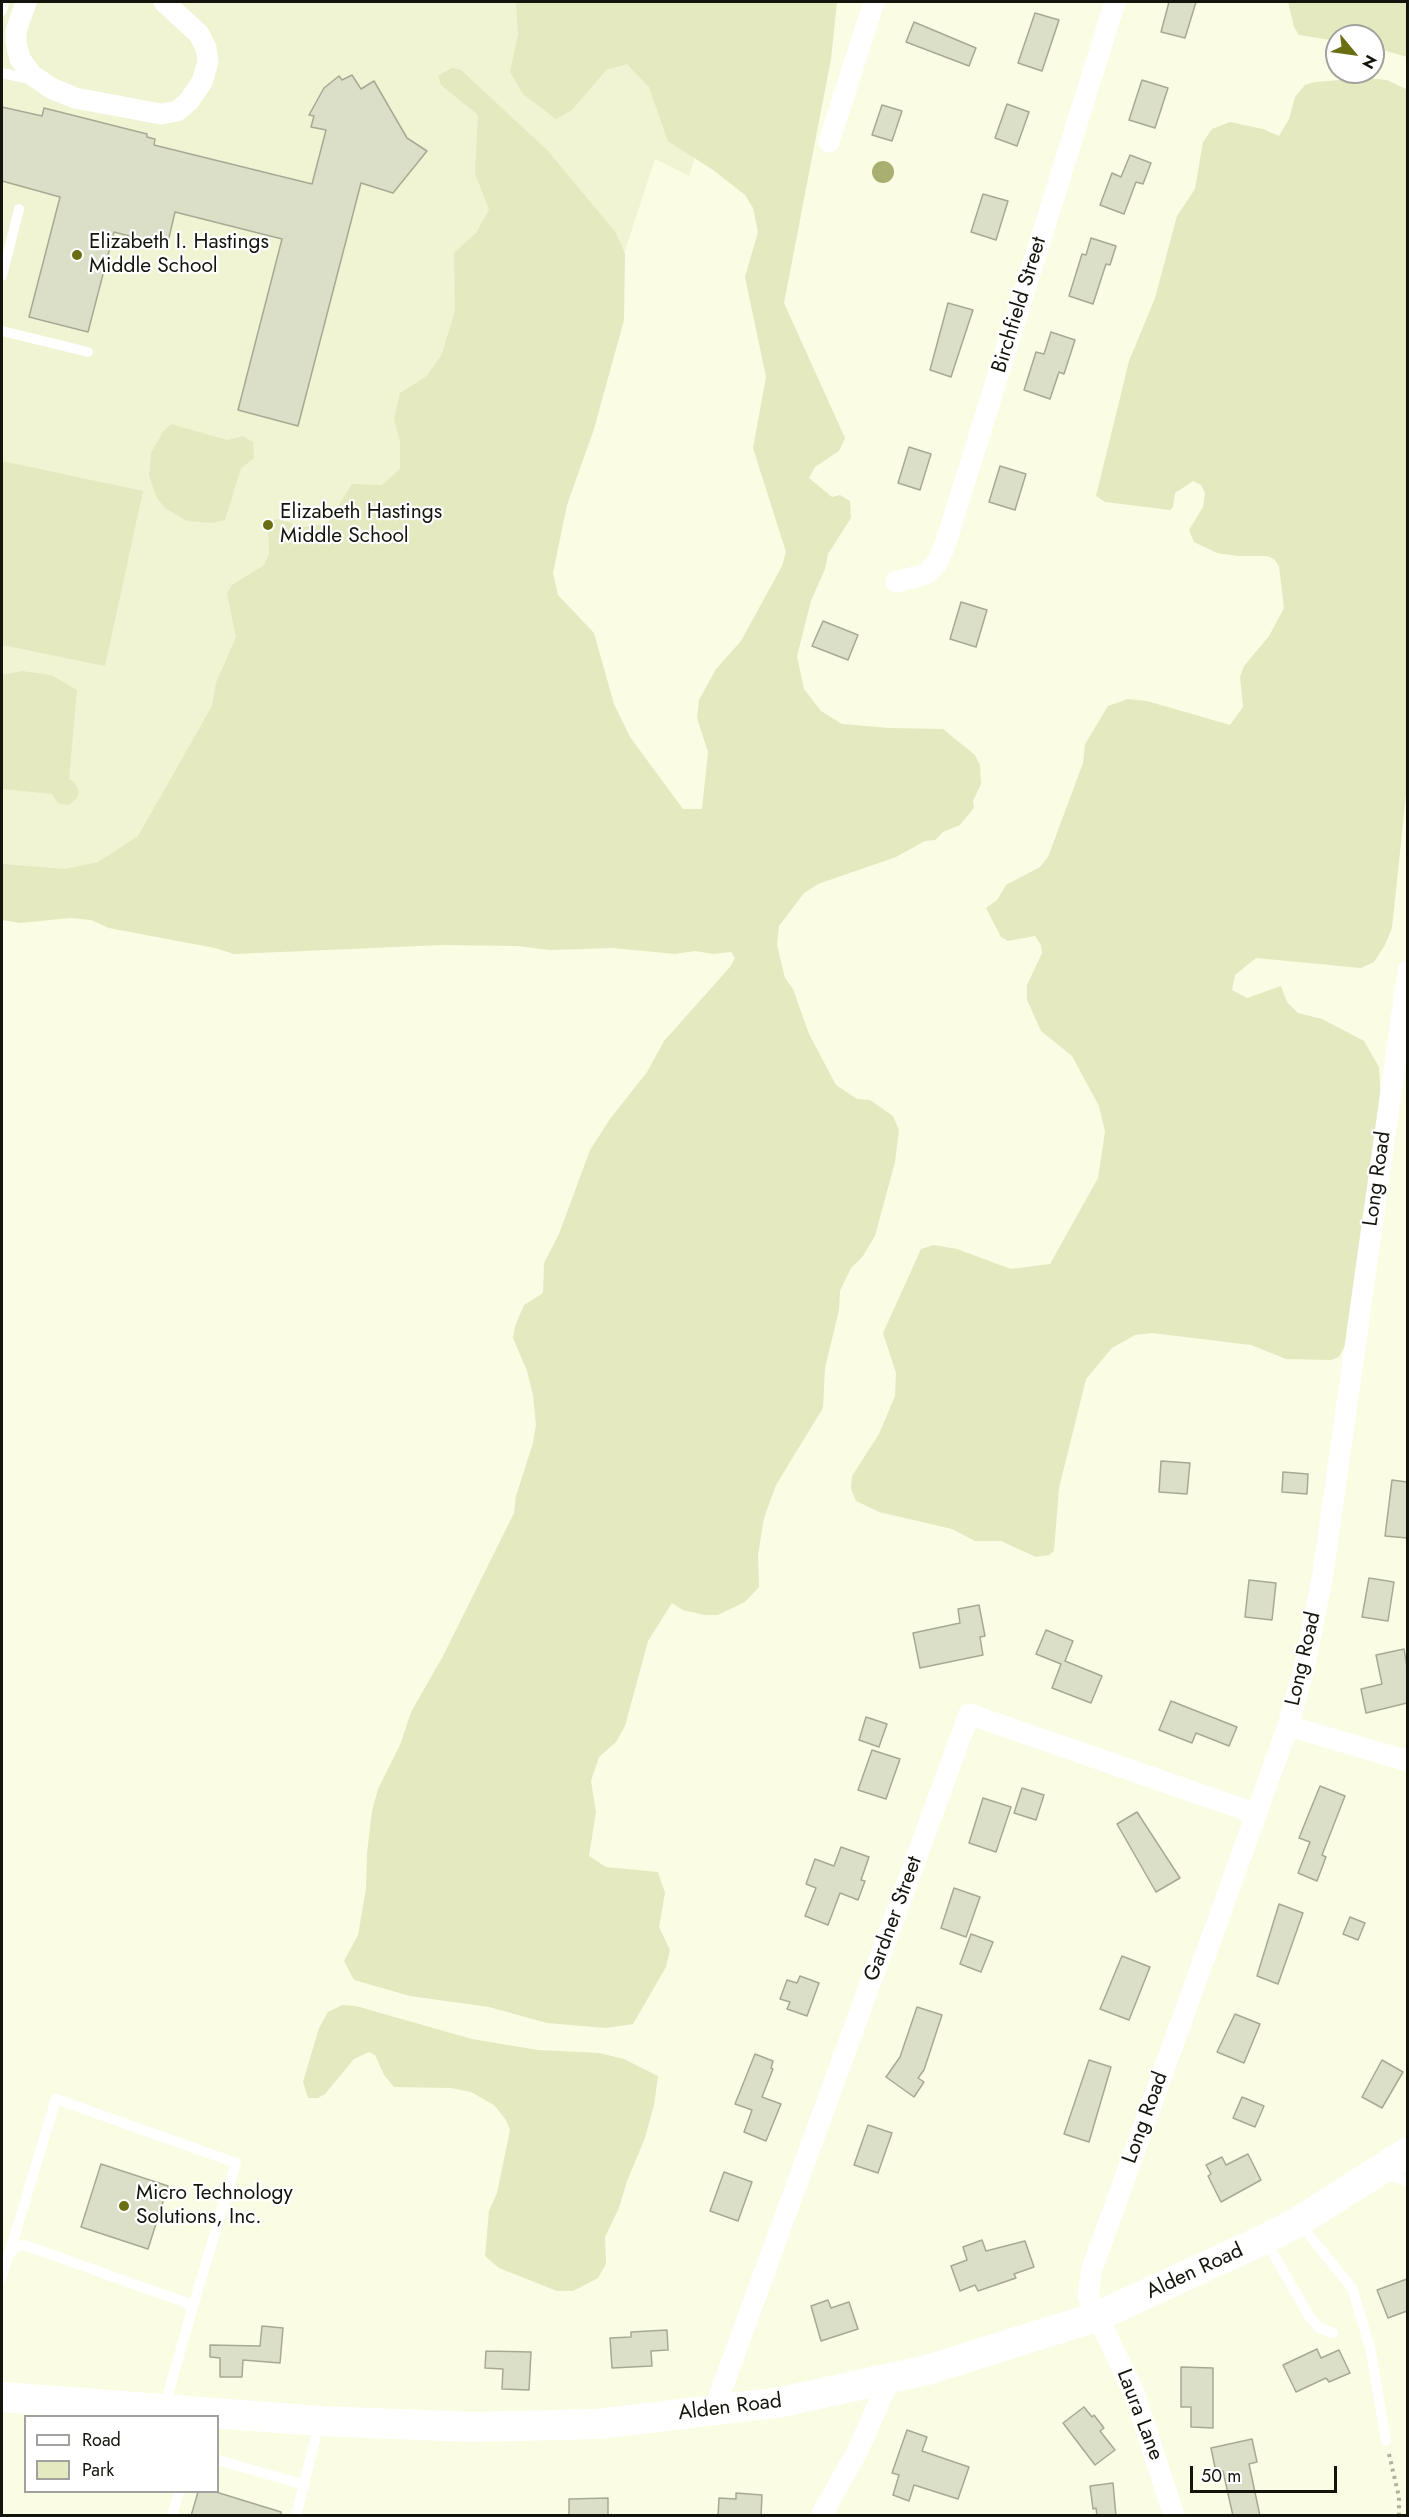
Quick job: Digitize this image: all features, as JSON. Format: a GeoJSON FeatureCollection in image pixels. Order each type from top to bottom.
{"type":"FeatureCollection","features":[{"type":"Feature","properties":{"kind":"main road","name":"Alden Road"},"geometry":{"type":"LineString","coordinates":[[219,2415],[472,2427],[597,2424],[782,2402],[927,2370],[1096,2317],[1298,2222],[1407,2152]]}},
{"type":"Feature","properties":{"kind":"main road","name":"Alden Road"},"geometry":{"type":"LineString","coordinates":[[2,2397],[164,2408],[215,2415]]}},
{"type":"Feature","properties":{"kind":"street"},"geometry":{"type":"LineString","coordinates":[[26,2],[16,31],[17,51],[25,67],[42,82],[75,98],[161,114],[177,111],[199,89],[205,76],[208,55],[199,34],[164,2]]}},
{"type":"Feature","properties":{"kind":"street"},"geometry":{"type":"LineString","coordinates":[[829,142],[874,2]]}},
{"type":"Feature","properties":{"kind":"street","name":"Birchfield Street"},"geometry":{"type":"LineString","coordinates":[[896,582],[926,574],[937,563],[944,548],[1114,2]]}},
{"type":"Feature","properties":{"kind":"street","name":"Long Road"},"geometry":{"type":"LineString","coordinates":[[1096,2317],[1088,2296],[1092,2270],[1257,1814],[1288,1726],[1304,1669],[1323,1574],[1407,971]]}},
{"type":"Feature","properties":{"kind":"street","name":"Gardner Street"},"geometry":{"type":"LineString","coordinates":[[714,2410],[969,1714],[1257,1814]]}},
{"type":"Feature","properties":{"kind":"street"},"geometry":{"type":"LineString","coordinates":[[1288,1726],[1407,1761]]}},
{"type":"Feature","properties":{"kind":"street","name":"Laura Lane"},"geometry":{"type":"LineString","coordinates":[[1096,2317],[1135,2395],[1174,2516]]}},
{"type":"Feature","properties":{"kind":"street"},"geometry":{"type":"LineString","coordinates":[[821,2516],[858,2450],[890,2378]]}},
{"type":"Feature","properties":{"kind":"lane"},"geometry":{"type":"LineString","coordinates":[[2,11],[4,2]]}},
{"type":"Feature","properties":{"kind":"lane"},"geometry":{"type":"LineString","coordinates":[[2,74],[42,82]]}},
{"type":"Feature","properties":{"kind":"lane"},"geometry":{"type":"LineString","coordinates":[[2,276],[19,209]]}},
{"type":"Feature","properties":{"kind":"lane"},"geometry":{"type":"LineString","coordinates":[[2,331],[87,352]]}},
{"type":"Feature","properties":{"kind":"lane"},"geometry":{"type":"LineString","coordinates":[[2,2277],[56,2099],[236,2163],[164,2408]]}},
{"type":"Feature","properties":{"kind":"lane"},"geometry":{"type":"LineString","coordinates":[[1376,2172],[1407,2181]]}},
{"type":"Feature","properties":{"kind":"lane"},"geometry":{"type":"LineString","coordinates":[[1298,2222],[1352,2288],[1370,2347],[1386,2441]]}},
{"type":"Feature","properties":{"kind":"lane"},"geometry":{"type":"LineString","coordinates":[[1265,2239],[1309,2316],[1319,2328],[1333,2333]]}},
{"type":"Feature","properties":{"kind":"lane"},"geometry":{"type":"LineString","coordinates":[[9,2254],[16,2247],[24,2245],[180,2299],[192,2310]]}},
{"type":"Feature","properties":{"kind":"lane"},"geometry":{"type":"LineString","coordinates":[[296,2516],[320,2421]]}},
{"type":"Feature","properties":{"kind":"lane"},"geometry":{"type":"LineString","coordinates":[[219,2460],[304,2485]]}},
{"type":"Feature","properties":{"kind":"lane"},"geometry":{"type":"LineString","coordinates":[[172,2516],[178,2493]]}},
{"type":"Feature","properties":{"kind":"path"},"geometry":{"type":"LineString","coordinates":[[1386,2441],[1399,2497],[1399,2516]]}},
{"type":"Feature","properties":{"kind":"shaded area","name":"Elizabeth Hastings Middle School"},"geometry":{"type":"Polygon","coordinates":[[[2,2],[745,2],[689,176],[655,159],[413,899],[2,874],[2,2]]]}},
{"type":"Feature","properties":{"kind":"shaded area"},"geometry":{"type":"Polygon","coordinates":[[[883,161],[891,164],[894,172],[891,180],[883,183],[875,180],[872,172],[875,164],[883,161]]]}},
{"type":"Feature","properties":{"kind":"green space"},"geometry":{"type":"Polygon","coordinates":[[[516,2],[837,2],[831,59],[784,303],[845,438],[839,451],[815,467],[809,478],[832,497],[840,495],[850,501],[851,518],[828,554],[825,569],[811,601],[797,656],[804,689],[821,711],[842,724],[943,729],[975,755],[980,765],[981,784],[973,801],[974,808],[960,825],[943,832],[935,840],[925,841],[896,857],[818,884],[804,893],[779,926],[777,945],[785,978],[793,989],[809,1034],[836,1085],[857,1099],[870,1100],[893,1116],[899,1130],[895,1162],[875,1236],[863,1256],[851,1268],[840,1291],[839,1310],[825,1368],[823,1408],[776,1485],[764,1518],[758,1555],[759,1587],[745,1602],[718,1615],[704,1615],[683,1610],[672,1603],[648,1641],[625,1726],[616,1742],[599,1757],[591,1781],[596,1812],[589,1856],[606,1867],[658,1872],[665,1893],[659,1927],[670,1950],[666,1967],[633,2024],[606,2028],[547,2023],[489,2007],[410,1996],[354,1980],[344,1961],[358,1935],[366,1889],[372,1811],[378,1789],[400,1745],[411,1712],[443,1656],[514,1513],[516,1496],[533,1443],[536,1425],[533,1395],[527,1371],[513,1338],[515,1326],[524,1305],[543,1293],[544,1263],[559,1234],[590,1150],[610,1119],[647,1072],[664,1041],[730,967],[735,958],[731,952],[713,954],[695,951],[675,954],[612,948],[550,950],[517,946],[443,945],[234,954],[215,948],[109,928],[91,920],[70,918],[20,923],[2,920],[2,864],[65,869],[98,862],[138,836],[212,706],[216,683],[236,637],[227,594],[232,585],[264,565],[269,554],[268,522],[277,519],[304,527],[327,524],[352,484],[382,485],[400,469],[400,441],[394,419],[400,393],[427,376],[442,354],[455,311],[454,253],[476,233],[489,210],[475,173],[478,115],[441,85],[438,76],[452,68],[461,70],[548,151],[616,233],[625,254],[624,320],[594,429],[567,505],[553,573],[558,595],[594,633],[614,704],[630,737],[683,809],[702,809],[708,752],[697,718],[699,700],[716,669],[741,641],[782,566],[786,552],[753,448],[766,377],[745,277],[758,232],[753,208],[745,195],[713,170],[668,141],[649,87],[627,64],[606,70],[572,110],[556,119],[523,94],[510,72],[518,35],[516,2]]]}},
{"type":"Feature","properties":{"kind":"green space"},"geometry":{"type":"Polygon","coordinates":[[[1288,2],[1407,2],[1407,57],[1385,51],[1385,24],[1325,24],[1325,39],[1299,35],[1294,27],[1288,2]]]}},
{"type":"Feature","properties":{"kind":"green space"},"geometry":{"type":"Polygon","coordinates":[[[1385,80],[1408,90],[1408,776],[1392,928],[1374,962],[1361,968],[1256,958],[1235,975],[1232,990],[1247,998],[1281,986],[1287,1002],[1298,1013],[1322,1019],[1364,1041],[1379,1067],[1383,1139],[1350,1336],[1339,1357],[1331,1360],[1286,1359],[1251,1345],[1152,1333],[1135,1335],[1112,1348],[1086,1379],[1059,1488],[1054,1551],[1049,1555],[1036,1557],[1001,1541],[975,1541],[952,1529],[879,1512],[856,1501],[851,1489],[852,1476],[879,1434],[895,1396],[896,1373],[883,1333],[921,1249],[934,1245],[957,1249],[1011,1269],[1050,1264],[1098,1178],[1105,1132],[1099,1106],[1072,1056],[1041,1031],[1027,1000],[1027,985],[1042,953],[1041,945],[1035,936],[1008,941],[1001,937],[986,908],[997,900],[1006,885],[1040,867],[1048,857],[1083,763],[1085,744],[1108,706],[1128,699],[1147,701],[1230,725],[1243,707],[1240,677],[1244,666],[1269,636],[1284,608],[1279,566],[1274,559],[1267,556],[1217,553],[1194,542],[1189,530],[1203,507],[1205,493],[1201,485],[1193,481],[1175,493],[1173,507],[1170,510],[1105,502],[1096,496],[1129,361],[1155,298],[1177,216],[1195,189],[1203,142],[1212,129],[1230,122],[1263,129],[1279,136],[1289,119],[1295,97],[1305,85],[1315,82],[1385,84],[1385,80]]]}},
{"type":"Feature","properties":{"kind":"green space"},"geometry":{"type":"Polygon","coordinates":[[[171,424],[227,440],[243,436],[253,442],[254,458],[241,468],[225,520],[212,523],[187,521],[165,508],[157,498],[149,476],[151,453],[163,432],[171,424]]]}},
{"type":"Feature","properties":{"kind":"green space"},"geometry":{"type":"Polygon","coordinates":[[[2,461],[143,491],[105,666],[2,645],[2,461]]]}},
{"type":"Feature","properties":{"kind":"green space"},"geometry":{"type":"Polygon","coordinates":[[[22,671],[51,675],[77,690],[69,779],[74,782],[79,792],[77,798],[69,805],[58,803],[52,794],[2,789],[2,675],[22,671]]]}},
{"type":"Feature","properties":{"kind":"green space"},"geometry":{"type":"Polygon","coordinates":[[[342,2005],[356,2006],[472,2039],[538,2050],[599,2053],[624,2059],[658,2076],[654,2105],[645,2138],[627,2181],[619,2208],[605,2237],[606,2264],[598,2278],[573,2291],[557,2291],[499,2268],[485,2256],[489,2211],[497,2193],[510,2130],[506,2120],[494,2105],[471,2092],[451,2088],[394,2087],[384,2075],[375,2055],[369,2052],[354,2059],[325,2094],[318,2098],[308,2098],[303,2082],[319,2028],[328,2012],[342,2005]]]}},
{"type":"Feature","properties":{"kind":"building"},"geometry":{"type":"Polygon","coordinates":[[[1169,2],[1196,2],[1185,38],[1161,32],[1169,2]]]}},
{"type":"Feature","properties":{"kind":"building"},"geometry":{"type":"Polygon","coordinates":[[[1035,13],[1059,20],[1042,71],[1018,63],[1035,13]]]}},
{"type":"Feature","properties":{"kind":"building"},"geometry":{"type":"Polygon","coordinates":[[[914,22],[976,48],[969,66],[906,42],[914,22]]]}},
{"type":"Feature","properties":{"kind":"building","name":"Elizabeth I. Hastings Middle School"},"geometry":{"type":"Polygon","coordinates":[[[352,75],[361,89],[374,81],[407,138],[427,151],[393,193],[361,183],[298,426],[238,410],[282,239],[175,212],[167,246],[114,232],[88,332],[29,317],[60,197],[2,181],[2,107],[42,116],[44,108],[147,134],[147,137],[155,139],[154,145],[312,184],[326,130],[311,127],[314,116],[309,115],[324,88],[339,76],[342,80],[352,75]]]}},
{"type":"Feature","properties":{"kind":"building"},"geometry":{"type":"Polygon","coordinates":[[[1142,80],[1168,88],[1155,128],[1129,120],[1142,80]]]}},
{"type":"Feature","properties":{"kind":"building"},"geometry":{"type":"Polygon","coordinates":[[[1007,104],[1029,112],[1017,146],[995,138],[1007,104]]]}},
{"type":"Feature","properties":{"kind":"building"},"geometry":{"type":"Polygon","coordinates":[[[882,105],[902,111],[892,141],[872,135],[882,105]]]}},
{"type":"Feature","properties":{"kind":"building"},"geometry":{"type":"Polygon","coordinates":[[[1130,155],[1151,163],[1143,184],[1136,182],[1124,214],[1100,205],[1112,173],[1121,177],[1130,155]]]}},
{"type":"Feature","properties":{"kind":"building"},"geometry":{"type":"Polygon","coordinates":[[[983,194],[1008,201],[996,240],[971,232],[983,194]]]}},
{"type":"Feature","properties":{"kind":"building"},"geometry":{"type":"Polygon","coordinates":[[[1091,238],[1116,246],[1110,265],[1106,264],[1093,304],[1069,296],[1082,254],[1086,255],[1091,238]]]}},
{"type":"Feature","properties":{"kind":"building"},"geometry":{"type":"Polygon","coordinates":[[[948,303],[973,310],[951,377],[930,370],[948,303]]]}},
{"type":"Feature","properties":{"kind":"building"},"geometry":{"type":"Polygon","coordinates":[[[1051,332],[1075,340],[1064,374],[1059,372],[1050,399],[1024,390],[1036,352],[1044,354],[1051,332]]]}},
{"type":"Feature","properties":{"kind":"building"},"geometry":{"type":"Polygon","coordinates":[[[909,447],[931,454],[920,490],[898,483],[909,447]]]}},
{"type":"Feature","properties":{"kind":"building"},"geometry":{"type":"Polygon","coordinates":[[[1000,466],[1026,474],[1015,510],[989,502],[1000,466]]]}},
{"type":"Feature","properties":{"kind":"building"},"geometry":{"type":"Polygon","coordinates":[[[961,602],[987,610],[976,647],[950,639],[961,602]]]}},
{"type":"Feature","properties":{"kind":"building"},"geometry":{"type":"Polygon","coordinates":[[[823,621],[858,635],[848,660],[812,646],[823,621]]]}},
{"type":"Feature","properties":{"kind":"building"},"geometry":{"type":"Polygon","coordinates":[[[1161,1461],[1190,1463],[1187,1494],[1159,1492],[1161,1461]]]}},
{"type":"Feature","properties":{"kind":"building"},"geometry":{"type":"Polygon","coordinates":[[[1283,1472],[1308,1474],[1307,1494],[1282,1492],[1283,1472]]]}},
{"type":"Feature","properties":{"kind":"building"},"geometry":{"type":"Polygon","coordinates":[[[1392,1480],[1407,1482],[1407,1538],[1385,1536],[1392,1480]]]}},
{"type":"Feature","properties":{"kind":"building"},"geometry":{"type":"Polygon","coordinates":[[[1369,1578],[1394,1582],[1388,1621],[1362,1617],[1369,1578]]]}},
{"type":"Feature","properties":{"kind":"building"},"geometry":{"type":"Polygon","coordinates":[[[1249,1580],[1276,1583],[1272,1620],[1245,1617],[1249,1580]]]}},
{"type":"Feature","properties":{"kind":"building"},"geometry":{"type":"Polygon","coordinates":[[[979,1605],[985,1636],[980,1637],[983,1655],[920,1668],[913,1633],[960,1623],[958,1609],[979,1605]]]}},
{"type":"Feature","properties":{"kind":"building"},"geometry":{"type":"Polygon","coordinates":[[[1046,1630],[1073,1641],[1065,1661],[1102,1676],[1091,1703],[1052,1688],[1061,1664],[1036,1654],[1046,1630]]]}},
{"type":"Feature","properties":{"kind":"building"},"geometry":{"type":"Polygon","coordinates":[[[1404,1649],[1407,1667],[1407,1703],[1366,1713],[1361,1689],[1382,1684],[1376,1655],[1404,1649]]]}},
{"type":"Feature","properties":{"kind":"building"},"geometry":{"type":"Polygon","coordinates":[[[1171,1701],[1237,1727],[1229,1746],[1196,1733],[1192,1743],[1159,1730],[1171,1701]]]}},
{"type":"Feature","properties":{"kind":"building"},"geometry":{"type":"Polygon","coordinates":[[[866,1717],[887,1724],[879,1747],[859,1740],[866,1717]]]}},
{"type":"Feature","properties":{"kind":"building"},"geometry":{"type":"Polygon","coordinates":[[[872,1750],[900,1759],[886,1799],[858,1790],[872,1750]]]}},
{"type":"Feature","properties":{"kind":"building"},"geometry":{"type":"Polygon","coordinates":[[[1320,1786],[1345,1796],[1322,1855],[1326,1857],[1317,1881],[1298,1873],[1310,1842],[1299,1838],[1320,1786]]]}},
{"type":"Feature","properties":{"kind":"building"},"geometry":{"type":"Polygon","coordinates":[[[1022,1788],[1044,1795],[1036,1820],[1014,1813],[1022,1788]]]}},
{"type":"Feature","properties":{"kind":"building"},"geometry":{"type":"Polygon","coordinates":[[[983,1798],[1011,1807],[996,1852],[969,1843],[983,1798]]]}},
{"type":"Feature","properties":{"kind":"building"},"geometry":{"type":"Polygon","coordinates":[[[1137,1812],[1180,1878],[1156,1892],[1117,1824],[1137,1812]]]}},
{"type":"Feature","properties":{"kind":"building"},"geometry":{"type":"Polygon","coordinates":[[[841,1847],[869,1857],[861,1880],[865,1881],[858,1900],[840,1893],[828,1925],[805,1916],[816,1888],[806,1884],[815,1859],[834,1866],[841,1847]]]}},
{"type":"Feature","properties":{"kind":"building"},"geometry":{"type":"Polygon","coordinates":[[[954,1888],[980,1897],[966,1937],[941,1928],[954,1888]]]}},
{"type":"Feature","properties":{"kind":"building"},"geometry":{"type":"Polygon","coordinates":[[[1279,1904],[1303,1913],[1278,1984],[1257,1976],[1279,1904]]]}},
{"type":"Feature","properties":{"kind":"building"},"geometry":{"type":"Polygon","coordinates":[[[1350,1917],[1365,1923],[1358,1940],[1343,1934],[1350,1917]]]}},
{"type":"Feature","properties":{"kind":"building"},"geometry":{"type":"Polygon","coordinates":[[[971,1934],[993,1942],[981,1972],[960,1964],[971,1934]]]}},
{"type":"Feature","properties":{"kind":"building"},"geometry":{"type":"Polygon","coordinates":[[[1122,1956],[1150,1967],[1129,2020],[1100,2009],[1122,1956]]]}},
{"type":"Feature","properties":{"kind":"building"},"geometry":{"type":"Polygon","coordinates":[[[800,1976],[819,1983],[807,2016],[787,2009],[790,2002],[780,1999],[787,1980],[797,1983],[800,1976]]]}},
{"type":"Feature","properties":{"kind":"building"},"geometry":{"type":"Polygon","coordinates":[[[917,2007],[942,2015],[924,2070],[918,2078],[924,2082],[914,2097],[886,2077],[900,2057],[917,2007]]]}},
{"type":"Feature","properties":{"kind":"building"},"geometry":{"type":"Polygon","coordinates":[[[1235,2014],[1260,2024],[1244,2063],[1217,2052],[1235,2014]]]}},
{"type":"Feature","properties":{"kind":"building"},"geometry":{"type":"Polygon","coordinates":[[[755,2054],[773,2061],[771,2068],[773,2069],[762,2097],[781,2104],[766,2141],[744,2132],[752,2110],[735,2104],[755,2054]]]}},
{"type":"Feature","properties":{"kind":"building"},"geometry":{"type":"Polygon","coordinates":[[[1089,2060],[1111,2067],[1089,2142],[1064,2134],[1089,2060]]]}},
{"type":"Feature","properties":{"kind":"building"},"geometry":{"type":"Polygon","coordinates":[[[1382,2060],[1403,2072],[1382,2108],[1362,2097],[1382,2060]]]}},
{"type":"Feature","properties":{"kind":"building"},"geometry":{"type":"Polygon","coordinates":[[[1242,2097],[1264,2106],[1255,2127],[1233,2118],[1242,2097]]]}},
{"type":"Feature","properties":{"kind":"building"},"geometry":{"type":"Polygon","coordinates":[[[868,2125],[892,2133],[878,2173],[854,2165],[868,2125]]]}},
{"type":"Feature","properties":{"kind":"building"},"geometry":{"type":"Polygon","coordinates":[[[1248,2154],[1261,2180],[1221,2202],[1208,2176],[1211,2174],[1206,2165],[1222,2157],[1226,2165],[1248,2154]]]}},
{"type":"Feature","properties":{"kind":"building","name":"Micro Technology Solutions, Inc."},"geometry":{"type":"Polygon","coordinates":[[[101,2164],[168,2186],[148,2249],[81,2227],[101,2164]]]}},
{"type":"Feature","properties":{"kind":"building"},"geometry":{"type":"Polygon","coordinates":[[[724,2172],[752,2182],[738,2221],[710,2211],[724,2172]]]}},
{"type":"Feature","properties":{"kind":"building"},"geometry":{"type":"Polygon","coordinates":[[[982,2240],[986,2251],[1025,2241],[1034,2267],[1014,2274],[1016,2278],[978,2291],[975,2285],[960,2291],[951,2266],[967,2260],[963,2247],[982,2240]]]}},
{"type":"Feature","properties":{"kind":"building"},"geometry":{"type":"Polygon","coordinates":[[[1407,2279],[1407,2311],[1388,2318],[1377,2290],[1407,2279]]]}},
{"type":"Feature","properties":{"kind":"building"},"geometry":{"type":"Polygon","coordinates":[[[828,2300],[831,2308],[849,2302],[858,2329],[821,2341],[811,2306],[828,2300]]]}},
{"type":"Feature","properties":{"kind":"building"},"geometry":{"type":"Polygon","coordinates":[[[262,2326],[283,2328],[280,2363],[243,2360],[242,2377],[220,2377],[220,2358],[210,2357],[210,2345],[260,2346],[262,2326]]]}},
{"type":"Feature","properties":{"kind":"building"},"geometry":{"type":"Polygon","coordinates":[[[667,2330],[668,2350],[651,2351],[652,2366],[612,2368],[610,2338],[631,2337],[631,2332],[667,2330]]]}},
{"type":"Feature","properties":{"kind":"building"},"geometry":{"type":"Polygon","coordinates":[[[1317,2349],[1321,2358],[1339,2350],[1350,2373],[1329,2382],[1326,2378],[1296,2392],[1283,2365],[1317,2349]]]}},
{"type":"Feature","properties":{"kind":"building"},"geometry":{"type":"Polygon","coordinates":[[[486,2351],[531,2352],[529,2390],[502,2389],[503,2369],[485,2368],[486,2351]]]}},
{"type":"Feature","properties":{"kind":"building"},"geometry":{"type":"Polygon","coordinates":[[[1181,2367],[1213,2368],[1213,2428],[1191,2427],[1191,2407],[1181,2407],[1181,2367]]]}},
{"type":"Feature","properties":{"kind":"building"},"geometry":{"type":"Polygon","coordinates":[[[1084,2407],[1104,2428],[1100,2431],[1115,2450],[1095,2465],[1063,2423],[1084,2407]]]}},
{"type":"Feature","properties":{"kind":"building"},"geometry":{"type":"Polygon","coordinates":[[[907,2430],[927,2437],[922,2451],[969,2467],[958,2499],[914,2485],[909,2501],[893,2495],[899,2475],[892,2473],[907,2430]]]}},
{"type":"Feature","properties":{"kind":"building"},"geometry":{"type":"Polygon","coordinates":[[[1252,2439],[1257,2462],[1249,2464],[1260,2516],[1233,2516],[1223,2471],[1216,2472],[1211,2448],[1252,2439]]]}},
{"type":"Feature","properties":{"kind":"building"},"geometry":{"type":"Polygon","coordinates":[[[1113,2483],[1116,2516],[1097,2516],[1096,2508],[1093,2509],[1090,2486],[1113,2483]]]}},
{"type":"Feature","properties":{"kind":"building"},"geometry":{"type":"Polygon","coordinates":[[[198,2493],[219,2493],[281,2512],[281,2516],[191,2516],[198,2493]]]}},
{"type":"Feature","properties":{"kind":"building"},"geometry":{"type":"Polygon","coordinates":[[[736,2493],[762,2495],[761,2516],[718,2516],[719,2498],[736,2499],[736,2493]]]}},
{"type":"Feature","properties":{"kind":"building"},"geometry":{"type":"Polygon","coordinates":[[[608,2498],[608,2516],[569,2516],[569,2499],[608,2498]]]}},
{"type":"Feature","properties":{"kind":"place","name":"Elizabeth I. Hastings Middle School"},"geometry":{"type":"Point","coordinates":[77,255]}},
{"type":"Feature","properties":{"kind":"place","name":"Elizabeth Hastings Middle School"},"geometry":{"type":"Point","coordinates":[268,525]}},
{"type":"Feature","properties":{"kind":"place","name":"Micro Technology Solutions, Inc."},"geometry":{"type":"Point","coordinates":[124,2206]}}]}
